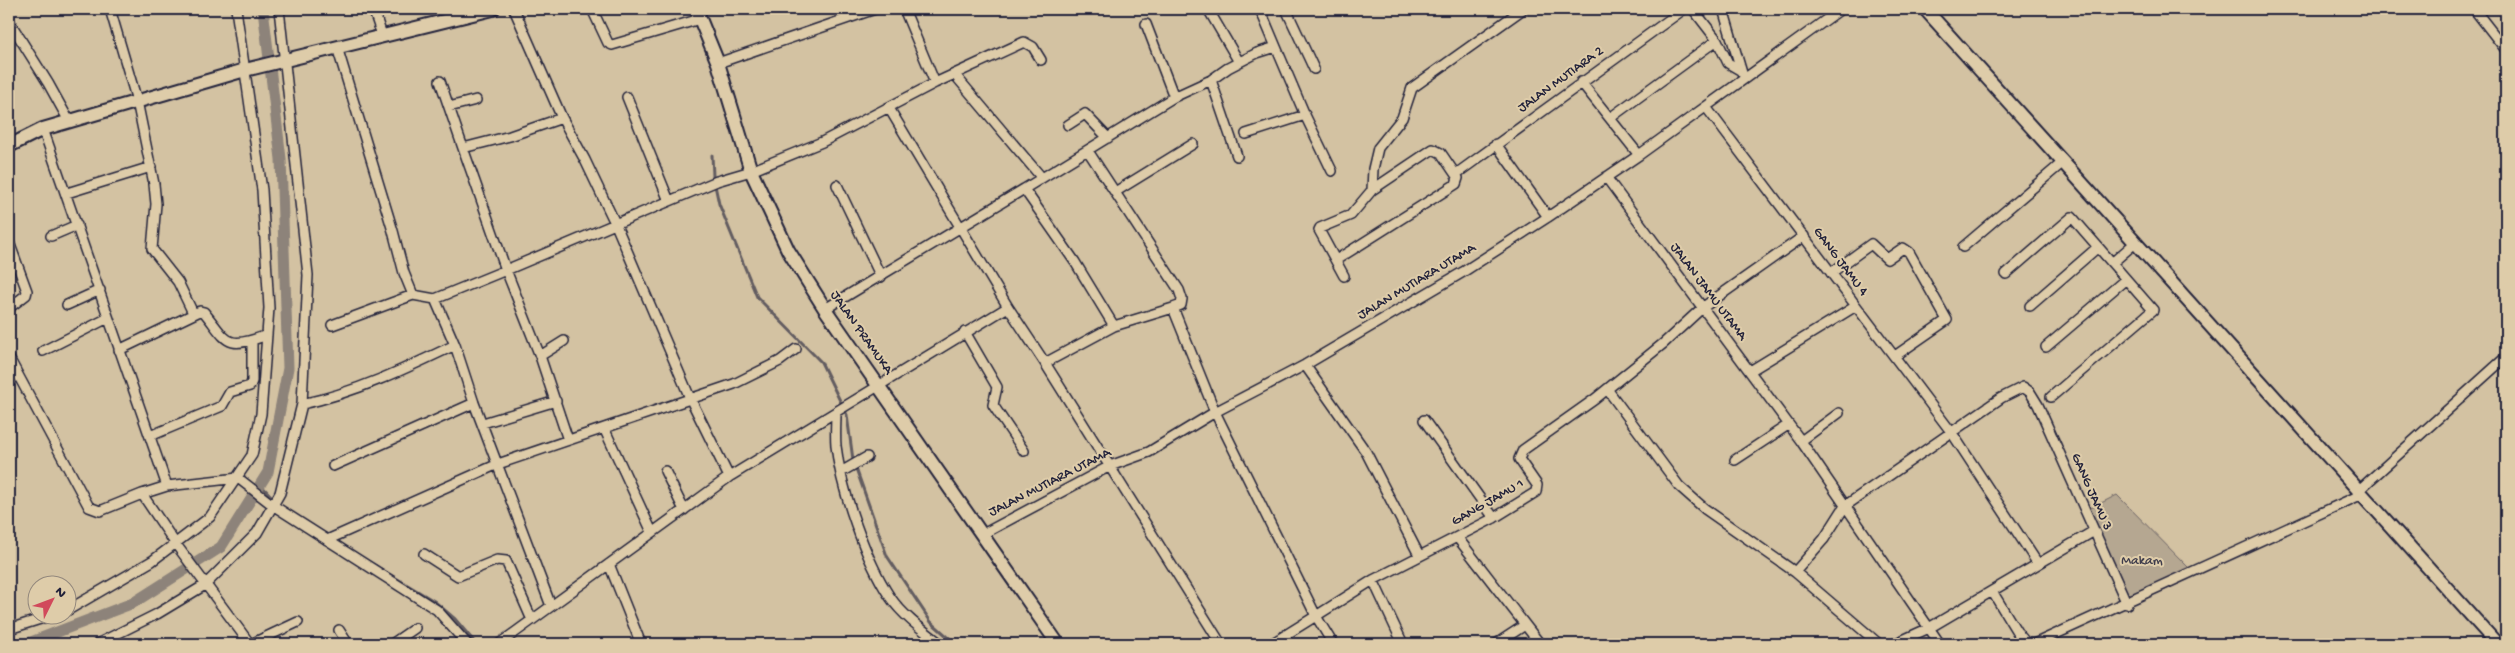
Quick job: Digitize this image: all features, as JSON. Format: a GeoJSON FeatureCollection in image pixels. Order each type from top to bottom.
{"type":"FeatureCollection","features":[{"type":"Feature","properties":{"kind":"main road"},"geometry":{"type":"LineString","coordinates":[[9,146],[43,129],[136,101],[468,12],[493,9]]}},
{"type":"Feature","properties":{"kind":"main road"},"geometry":{"type":"LineString","coordinates":[[1925,9],[2497,644]]}},
{"type":"Feature","properties":{"kind":"main road","name":"JALAN PRAMUKA"},"geometry":{"type":"LineString","coordinates":[[698,14],[718,63],[751,171],[788,250],[825,309],[879,384],[981,535],[1058,644]]}},
{"type":"Feature","properties":{"kind":"street"},"geometry":{"type":"LineString","coordinates":[[110,9],[136,101],[151,166],[156,204],[152,249],[178,282],[193,313]]}},
{"type":"Feature","properties":{"kind":"street"},"geometry":{"type":"LineString","coordinates":[[78,604],[178,547],[210,518],[239,479],[252,455],[261,414],[269,308],[262,190],[247,70],[236,9]]}},
{"type":"Feature","properties":{"kind":"street"},"geometry":{"type":"LineString","coordinates":[[97,644],[157,614],[204,583],[256,533],[272,504],[280,494],[302,404],[308,275],[280,62],[279,9]]}},
{"type":"Feature","properties":{"kind":"street"},"geometry":{"type":"LineString","coordinates":[[373,9],[382,35]]}},
{"type":"Feature","properties":{"kind":"street"},"geometry":{"type":"LineString","coordinates":[[514,9],[562,118],[585,160],[616,225],[690,398],[729,477]]}},
{"type":"Feature","properties":{"kind":"street"},"geometry":{"type":"LineString","coordinates":[[592,9],[606,40],[612,46],[698,14]]}},
{"type":"Feature","properties":{"kind":"street"},"geometry":{"type":"LineString","coordinates":[[718,63],[875,9]]}},
{"type":"Feature","properties":{"kind":"street"},"geometry":{"type":"LineString","coordinates":[[904,9],[935,83]]}},
{"type":"Feature","properties":{"kind":"street"},"geometry":{"type":"LineString","coordinates":[[1208,9],[1239,62]]}},
{"type":"Feature","properties":{"kind":"street"},"geometry":{"type":"LineString","coordinates":[[1260,9],[1305,115],[1332,171]]}},
{"type":"Feature","properties":{"kind":"street"},"geometry":{"type":"LineString","coordinates":[[1286,9],[1314,69]]}},
{"type":"Feature","properties":{"kind":"street"},"geometry":{"type":"LineString","coordinates":[[1372,190],[1373,169],[1378,148],[1402,118],[1408,103],[1408,93],[1412,88],[1523,9]]}},
{"type":"Feature","properties":{"kind":"street","name":"JALAN MUTIARA 2"},"geometry":{"type":"LineString","coordinates":[[1336,260],[1456,184],[1458,178],[1456,174],[1684,9]]}},
{"type":"Feature","properties":{"kind":"street"},"geometry":{"type":"LineString","coordinates":[[1693,9],[1717,40],[1728,63],[1743,74]]}},
{"type":"Feature","properties":{"kind":"street"},"geometry":{"type":"LineString","coordinates":[[1723,9],[1743,74]]}},
{"type":"Feature","properties":{"kind":"street","name":"JALAN MUTIARA UTAMA"},"geometry":{"type":"LineString","coordinates":[[981,535],[1110,466],[1149,452],[1215,412],[1305,365],[1463,272],[1548,218],[1639,155],[1706,107],[1743,74],[1841,9]]}},
{"type":"Feature","properties":{"kind":"street"},"geometry":{"type":"LineString","coordinates":[[2474,9],[2506,50]]}},
{"type":"Feature","properties":{"kind":"street"},"geometry":{"type":"LineString","coordinates":[[9,21],[48,83],[69,122]]}},
{"type":"Feature","properties":{"kind":"street"},"geometry":{"type":"LineString","coordinates":[[1146,24],[1174,97]]}},
{"type":"Feature","properties":{"kind":"street"},"geometry":{"type":"LineString","coordinates":[[1610,118],[1717,40]]}},
{"type":"Feature","properties":{"kind":"street"},"geometry":{"type":"LineString","coordinates":[[332,325],[413,295],[435,299],[616,225],[716,181],[751,171],[822,142],[935,83],[1024,42],[1033,47],[1041,60]]}},
{"type":"Feature","properties":{"kind":"street"},"geometry":{"type":"LineString","coordinates":[[337,47],[404,272],[413,295]]}},
{"type":"Feature","properties":{"kind":"street"},"geometry":{"type":"LineString","coordinates":[[825,309],[962,229],[1174,97],[1211,80],[1239,62],[1276,47]]}},
{"type":"Feature","properties":{"kind":"street"},"geometry":{"type":"LineString","coordinates":[[955,75],[1042,178]]}},
{"type":"Feature","properties":{"kind":"street"},"geometry":{"type":"LineString","coordinates":[[1211,80],[1237,156]]}},
{"type":"Feature","properties":{"kind":"street"},"geometry":{"type":"LineString","coordinates":[[440,81],[506,270],[540,356],[568,440]]}},
{"type":"Feature","properties":{"kind":"street"},"geometry":{"type":"LineString","coordinates":[[1581,82],[1639,155]]}},
{"type":"Feature","properties":{"kind":"street"},"geometry":{"type":"LineString","coordinates":[[627,97],[669,201]]}},
{"type":"Feature","properties":{"kind":"street"},"geometry":{"type":"LineString","coordinates":[[448,107],[476,100]]}},
{"type":"Feature","properties":{"kind":"street","name":"GANG JAMU 4"},"geometry":{"type":"LineString","coordinates":[[1706,107],[1952,433],[2038,564]]}},
{"type":"Feature","properties":{"kind":"street"},"geometry":{"type":"LineString","coordinates":[[890,108],[1008,307],[1221,644]]}},
{"type":"Feature","properties":{"kind":"street"},"geometry":{"type":"LineString","coordinates":[[1068,124],[1085,114],[1108,138]]}},
{"type":"Feature","properties":{"kind":"street"},"geometry":{"type":"LineString","coordinates":[[1246,134],[1305,115]]}},
{"type":"Feature","properties":{"kind":"street"},"geometry":{"type":"LineString","coordinates":[[463,148],[510,136],[562,118]]}},
{"type":"Feature","properties":{"kind":"street"},"geometry":{"type":"LineString","coordinates":[[43,129],[67,193],[118,350],[167,486]]}},
{"type":"Feature","properties":{"kind":"street"},"geometry":{"type":"LineString","coordinates":[[1115,192],[1193,144]]}},
{"type":"Feature","properties":{"kind":"street"},"geometry":{"type":"LineString","coordinates":[[1496,144],[1548,218]]}},
{"type":"Feature","properties":{"kind":"street"},"geometry":{"type":"LineString","coordinates":[[1344,276],[1320,234],[1320,228],[1351,215],[1372,190],[1433,149],[1441,153],[1456,174]]}},
{"type":"Feature","properties":{"kind":"street"},"geometry":{"type":"LineString","coordinates":[[1045,363],[1114,326],[1181,304],[1182,299],[1179,290],[1088,151]]}},
{"type":"Feature","properties":{"kind":"street"},"geometry":{"type":"LineString","coordinates":[[1963,247],[2062,163]]}},
{"type":"Feature","properties":{"kind":"street"},"geometry":{"type":"LineString","coordinates":[[67,193],[151,166]]}},
{"type":"Feature","properties":{"kind":"street","name":"JALAN JAMU UTAMA"},"geometry":{"type":"LineString","coordinates":[[1606,177],[1801,441],[1940,644]]}},
{"type":"Feature","properties":{"kind":"street"},"geometry":{"type":"LineString","coordinates":[[837,185],[881,277]]}},
{"type":"Feature","properties":{"kind":"street"},"geometry":{"type":"LineString","coordinates":[[1024,190],[1075,262],[1114,326]]}},
{"type":"Feature","properties":{"kind":"street"},"geometry":{"type":"LineString","coordinates":[[2006,274],[2072,217],[2152,310],[2051,397]]}},
{"type":"Feature","properties":{"kind":"street"},"geometry":{"type":"LineString","coordinates":[[51,236],[77,224]]}},
{"type":"Feature","properties":{"kind":"street","name":"GANG JAMU 1"},"geometry":{"type":"LineString","coordinates":[[1271,644],[1373,580],[1494,518],[1538,489],[1519,459],[1524,450],[1607,389],[1664,343],[1702,308],[1804,236]]}},
{"type":"Feature","properties":{"kind":"street"},"geometry":{"type":"LineString","coordinates":[[9,242],[27,291],[26,295],[9,308]]}},
{"type":"Feature","properties":{"kind":"street"},"geometry":{"type":"LineString","coordinates":[[2112,263],[2135,243]]}},
{"type":"Feature","properties":{"kind":"street"},"geometry":{"type":"LineString","coordinates":[[1831,273],[1871,244],[1887,259],[1903,248],[1909,252],[1947,320],[1895,356]]}},
{"type":"Feature","properties":{"kind":"street"},"geometry":{"type":"LineString","coordinates":[[2030,306],[2098,246]]}},
{"type":"Feature","properties":{"kind":"street"},"geometry":{"type":"LineString","coordinates":[[2046,347],[2126,278]]}},
{"type":"Feature","properties":{"kind":"street"},"geometry":{"type":"LineString","coordinates":[[67,305],[100,290]]}},
{"type":"Feature","properties":{"kind":"street"},"geometry":{"type":"LineString","coordinates":[[435,299],[456,345],[474,403],[552,606]]}},
{"type":"Feature","properties":{"kind":"street"},"geometry":{"type":"LineString","coordinates":[[1750,371],[1856,306]]}},
{"type":"Feature","properties":{"kind":"street"},"geometry":{"type":"LineString","coordinates":[[499,644],[729,477],[1008,307]]}},
{"type":"Feature","properties":{"kind":"street"},"geometry":{"type":"LineString","coordinates":[[1173,308],[1215,412],[1316,616],[1333,644]]}},
{"type":"Feature","properties":{"kind":"street"},"geometry":{"type":"LineString","coordinates":[[118,350],[193,313],[204,312],[223,338],[229,342],[239,343],[267,336]]}},
{"type":"Feature","properties":{"kind":"street"},"geometry":{"type":"LineString","coordinates":[[43,351],[108,318]]}},
{"type":"Feature","properties":{"kind":"street"},"geometry":{"type":"LineString","coordinates":[[965,332],[997,387],[992,406],[1024,452]]}},
{"type":"Feature","properties":{"kind":"street"},"geometry":{"type":"LineString","coordinates":[[150,436],[222,406],[230,392],[250,386],[252,382],[252,340]]}},
{"type":"Feature","properties":{"kind":"street"},"geometry":{"type":"LineString","coordinates":[[540,356],[564,341]]}},
{"type":"Feature","properties":{"kind":"street"},"geometry":{"type":"LineString","coordinates":[[302,404],[326,399],[409,367],[456,345]]}},
{"type":"Feature","properties":{"kind":"street"},"geometry":{"type":"LineString","coordinates":[[327,540],[498,464],[744,380],[780,361],[796,348]]}},
{"type":"Feature","properties":{"kind":"street"},"geometry":{"type":"LineString","coordinates":[[2034,644],[2127,604],[2356,497],[2360,490],[2506,357]]}},
{"type":"Feature","properties":{"kind":"street"},"geometry":{"type":"LineString","coordinates":[[9,358],[89,507],[100,511],[167,486],[239,479],[272,504],[437,610],[468,644]]}},
{"type":"Feature","properties":{"kind":"street"},"geometry":{"type":"LineString","coordinates":[[1305,365],[1366,452],[1419,555]]}},
{"type":"Feature","properties":{"kind":"street","name":"GANG JAMU 3"},"geometry":{"type":"LineString","coordinates":[[1952,433],[2015,390],[2023,387],[2030,392],[2127,604]]}},
{"type":"Feature","properties":{"kind":"street"},"geometry":{"type":"LineString","coordinates":[[1607,389],[1679,486],[1705,509],[1795,572],[1878,644]]}},
{"type":"Feature","properties":{"kind":"street"},"geometry":{"type":"LineString","coordinates":[[483,423],[556,401]]}},
{"type":"Feature","properties":{"kind":"street"},"geometry":{"type":"LineString","coordinates":[[333,466],[474,403]]}},
{"type":"Feature","properties":{"kind":"street"},"geometry":{"type":"LineString","coordinates":[[841,408],[836,446],[841,472],[851,507],[874,567],[891,598],[914,623],[941,644]]}},
{"type":"Feature","properties":{"kind":"street"},"geometry":{"type":"LineString","coordinates":[[1801,441],[1839,413]]}},
{"type":"Feature","properties":{"kind":"street"},"geometry":{"type":"LineString","coordinates":[[1424,420],[1494,518]]}},
{"type":"Feature","properties":{"kind":"street"},"geometry":{"type":"LineString","coordinates":[[1735,460],[1788,424]]}},
{"type":"Feature","properties":{"kind":"street"},"geometry":{"type":"LineString","coordinates":[[604,428],[652,532]]}},
{"type":"Feature","properties":{"kind":"street"},"geometry":{"type":"LineString","coordinates":[[1795,572],[1824,539],[1844,506],[1952,433]]}},
{"type":"Feature","properties":{"kind":"street"},"geometry":{"type":"LineString","coordinates":[[841,472],[867,457]]}},
{"type":"Feature","properties":{"kind":"street"},"geometry":{"type":"LineString","coordinates":[[665,470],[684,510]]}},
{"type":"Feature","properties":{"kind":"street"},"geometry":{"type":"LineString","coordinates":[[142,494],[204,583],[251,644],[298,622]]}},
{"type":"Feature","properties":{"kind":"street"},"geometry":{"type":"LineString","coordinates":[[1894,644],[1929,628],[2094,531]]}},
{"type":"Feature","properties":{"kind":"street"},"geometry":{"type":"LineString","coordinates":[[1457,537],[1540,644]]}},
{"type":"Feature","properties":{"kind":"street"},"geometry":{"type":"LineString","coordinates":[[424,554],[455,576],[496,560],[506,560],[532,620]]}},
{"type":"Feature","properties":{"kind":"street"},"geometry":{"type":"LineString","coordinates":[[609,564],[642,644]]}},
{"type":"Feature","properties":{"kind":"street"},"geometry":{"type":"LineString","coordinates":[[1373,580],[1403,644]]}},
{"type":"Feature","properties":{"kind":"street"},"geometry":{"type":"LineString","coordinates":[[1992,591],[2017,632],[2027,644]]}},
{"type":"Feature","properties":{"kind":"street"},"geometry":{"type":"LineString","coordinates":[[9,629],[28,623]]}},
{"type":"Feature","properties":{"kind":"street"},"geometry":{"type":"LineString","coordinates":[[1496,644],[1525,625]]}},
{"type":"Feature","properties":{"kind":"street"},"geometry":{"type":"LineString","coordinates":[[395,643],[415,628]]}},
{"type":"Feature","properties":{"kind":"street"},"geometry":{"type":"LineString","coordinates":[[340,630],[348,644]]}},
{"type":"Feature","properties":{"kind":"green space","name":"Makam"},"geometry":{"type":"Polygon","coordinates":[[[2117,495],[2191,570],[2129,599],[2089,509],[2117,495]]]}},
{"type":"Feature","properties":{"kind":"waterway"},"geometry":{"type":"LineString","coordinates":[[26,644],[133,603],[221,547],[268,472],[288,368],[281,159],[263,9]]}},
{"type":"Feature","properties":{"kind":"waterway"},"geometry":{"type":"LineString","coordinates":[[712,155],[713,176],[719,204],[757,297],[821,362],[847,415],[853,460],[887,556],[931,622],[956,644]]}},
{"type":"Feature","properties":{"kind":"waterway"},"geometry":{"type":"LineString","coordinates":[[260,484],[272,497]]}},
{"type":"Feature","properties":{"kind":"waterway"},"geometry":{"type":"LineString","coordinates":[[371,563],[434,601],[455,619],[476,644]]}}]}
